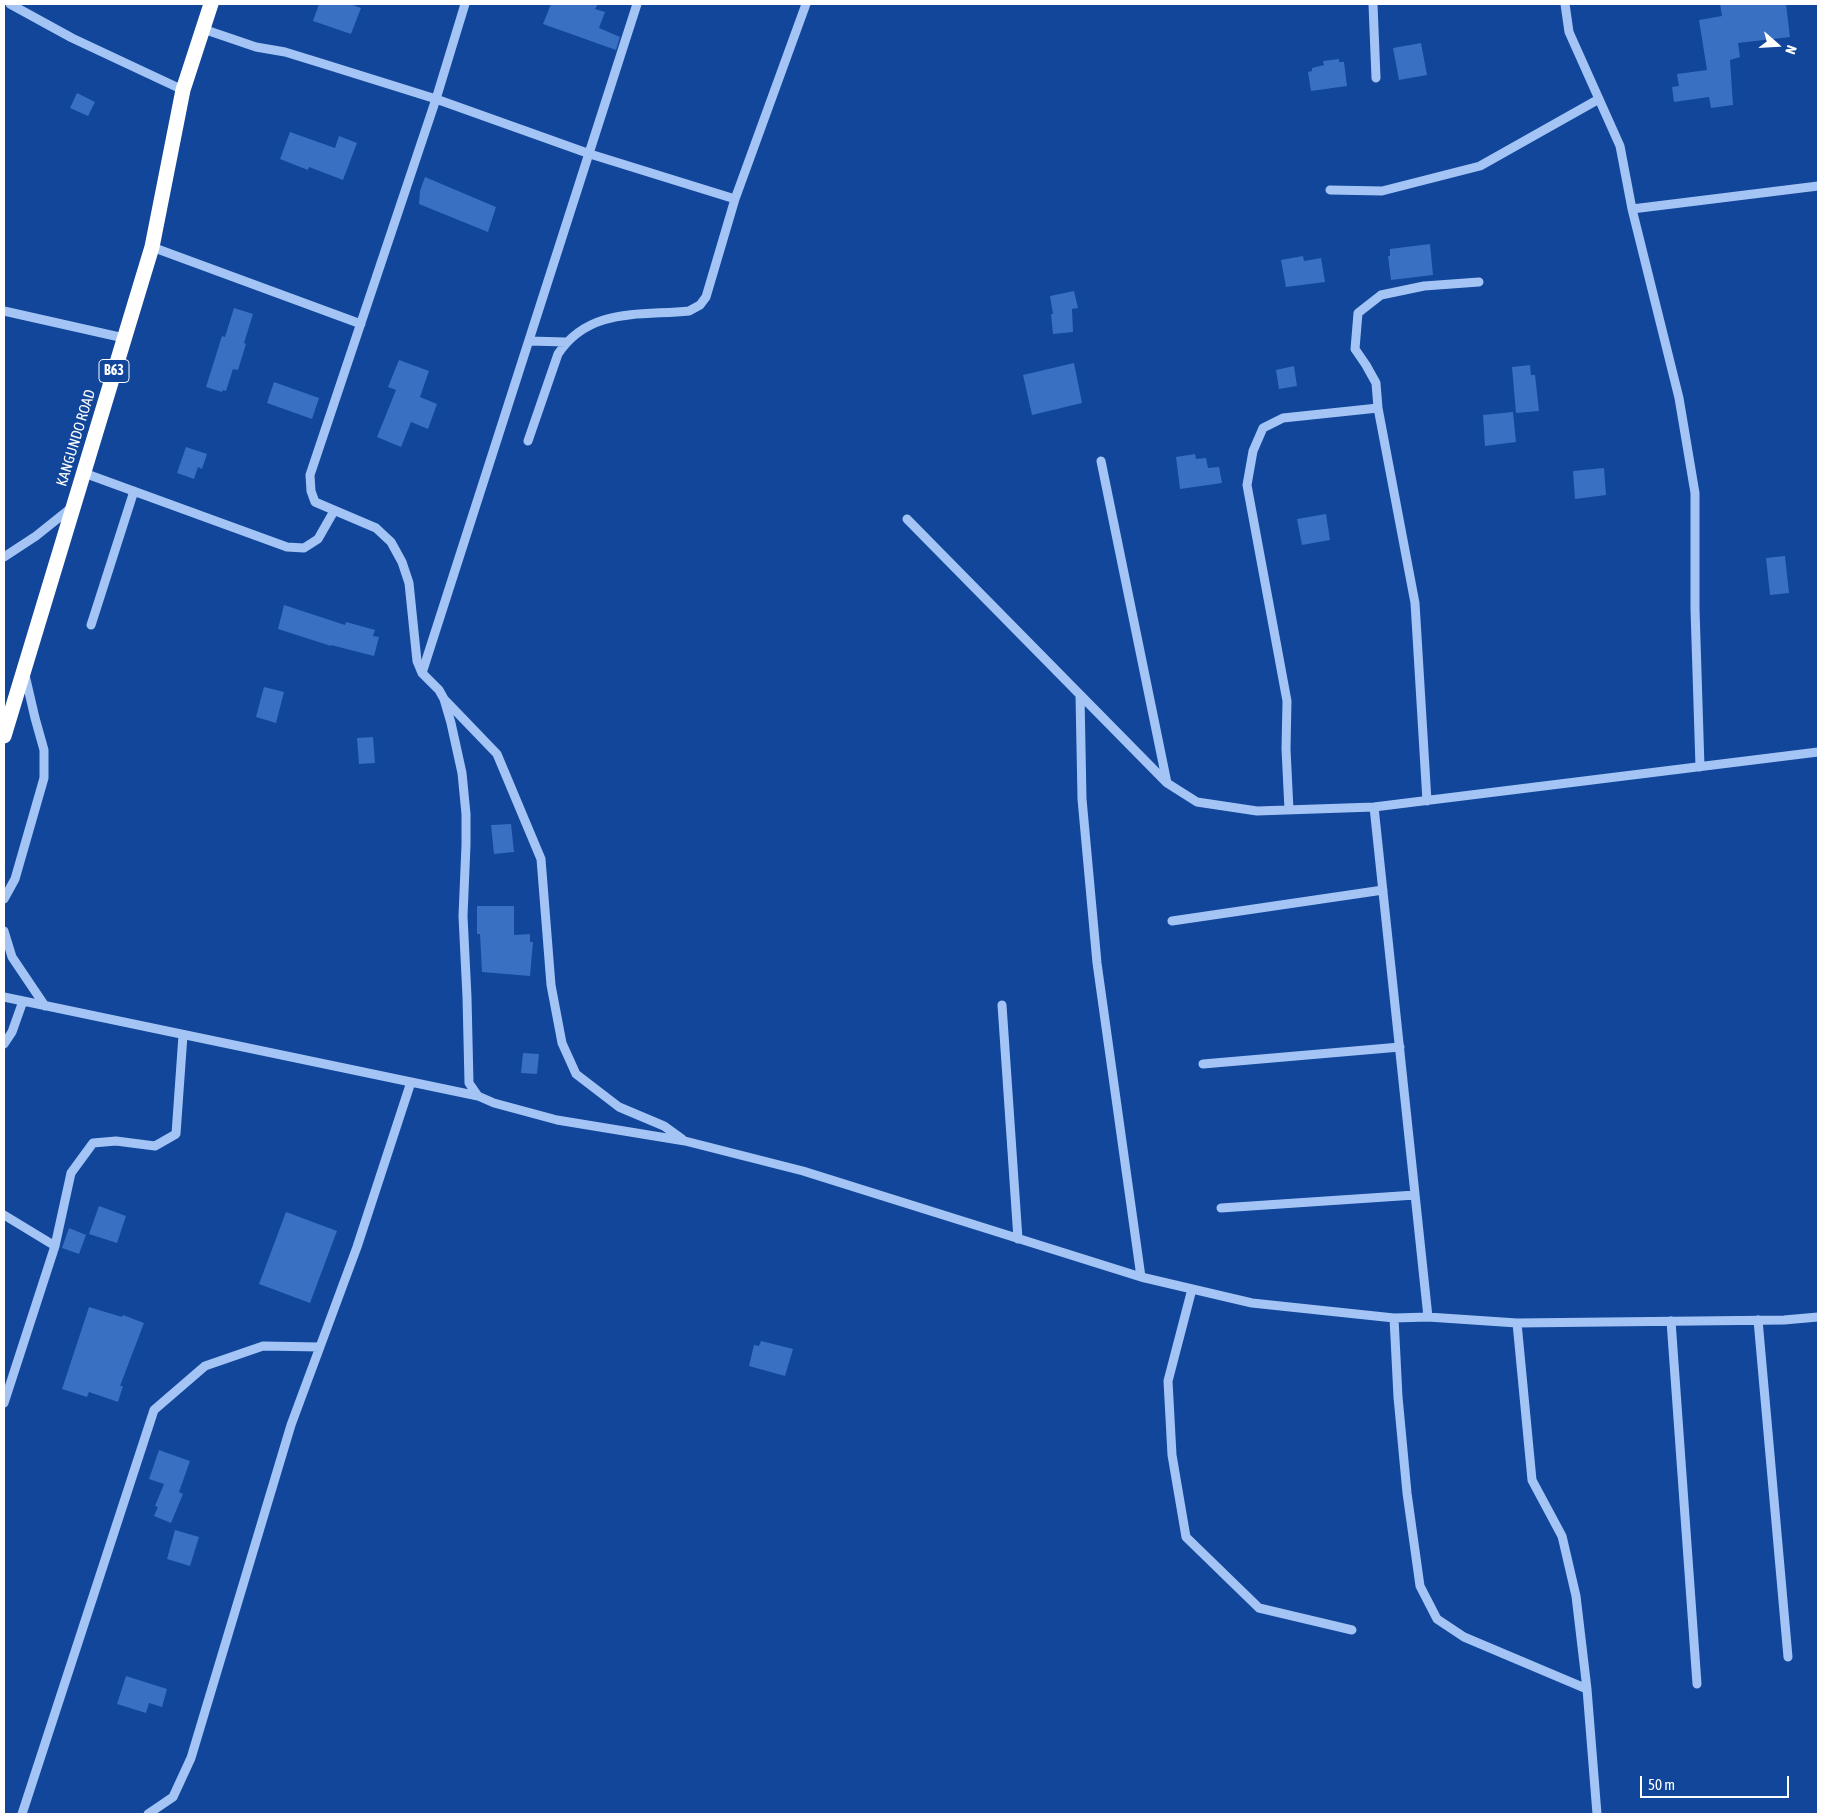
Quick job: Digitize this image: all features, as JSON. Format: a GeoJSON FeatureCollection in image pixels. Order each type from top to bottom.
{"type":"FeatureCollection","features":[{"type":"Feature","properties":{"kind":"highway","name":"KANGUNDO ROAD"},"geometry":{"type":"LineString","coordinates":[[4,736],[152,246],[183,90],[211,4]]}},
{"type":"Feature","properties":{"kind":"street"},"geometry":{"type":"LineString","coordinates":[[10,4],[72,38],[183,90]]}},
{"type":"Feature","properties":{"kind":"street"},"geometry":{"type":"LineString","coordinates":[[465,4],[436,100],[310,475],[311,491],[315,502],[376,528],[391,542],[402,562],[409,583],[418,660],[422,673],[439,690],[444,699],[451,723],[463,781],[466,846],[463,916],[468,997],[469,1082],[478,1096]]}},
{"type":"Feature","properties":{"kind":"street"},"geometry":{"type":"LineString","coordinates":[[422,673],[637,4]]}},
{"type":"Feature","properties":{"kind":"street"},"geometry":{"type":"LineString","coordinates":[[528,441],[558,354],[566,342],[584,328],[618,315],[689,311],[700,305],[706,297],[735,199],[806,4]]}},
{"type":"Feature","properties":{"kind":"street"},"geometry":{"type":"LineString","coordinates":[[1373,4],[1376,78]]}},
{"type":"Feature","properties":{"kind":"street"},"geometry":{"type":"LineString","coordinates":[[1565,4],[1569,32],[1620,146],[1632,209],[1679,398],[1695,493],[1695,608],[1700,767]]}},
{"type":"Feature","properties":{"kind":"street"},"geometry":{"type":"LineString","coordinates":[[203,30],[256,47],[285,52],[324,64],[436,100],[590,154],[735,199]]}},
{"type":"Feature","properties":{"kind":"street"},"geometry":{"type":"LineString","coordinates":[[1330,190],[1382,191],[1480,166],[1599,99]]}},
{"type":"Feature","properties":{"kind":"street"},"geometry":{"type":"LineString","coordinates":[[1632,209],[1818,186]]}},
{"type":"Feature","properties":{"kind":"street"},"geometry":{"type":"LineString","coordinates":[[152,246],[361,324]]}},
{"type":"Feature","properties":{"kind":"street"},"geometry":{"type":"LineString","coordinates":[[1427,801],[1415,603],[1378,408],[1376,384],[1366,364],[1355,350],[1358,313],[1381,295],[1424,286],[1479,282]]}},
{"type":"Feature","properties":{"kind":"street"},"geometry":{"type":"LineString","coordinates":[[4,311],[124,338]]}},
{"type":"Feature","properties":{"kind":"street"},"geometry":{"type":"LineString","coordinates":[[529,341],[566,342]]}},
{"type":"Feature","properties":{"kind":"street"},"geometry":{"type":"LineString","coordinates":[[1289,810],[1286,749],[1287,701],[1247,485],[1253,452],[1263,428],[1283,418],[1378,408]]}},
{"type":"Feature","properties":{"kind":"street"},"geometry":{"type":"LineString","coordinates":[[1101,461],[1167,783]]}},
{"type":"Feature","properties":{"kind":"street"},"geometry":{"type":"LineString","coordinates":[[84,473],[287,546],[304,548],[318,538],[334,511]]}},
{"type":"Feature","properties":{"kind":"street"},"geometry":{"type":"LineString","coordinates":[[91,625],[134,491]]}},
{"type":"Feature","properties":{"kind":"street"},"geometry":{"type":"LineString","coordinates":[[4,557],[36,536],[73,507]]}},
{"type":"Feature","properties":{"kind":"street"},"geometry":{"type":"LineString","coordinates":[[907,519],[1167,783],[1197,802],[1257,811],[1374,807],[1818,752]]}},
{"type":"Feature","properties":{"kind":"street"},"geometry":{"type":"LineString","coordinates":[[4,899],[15,879],[44,778],[44,750],[24,670]]}},
{"type":"Feature","properties":{"kind":"street"},"geometry":{"type":"LineString","coordinates":[[1080,695],[1082,799],[1097,962],[1141,1277]]}},
{"type":"Feature","properties":{"kind":"street"},"geometry":{"type":"LineString","coordinates":[[444,699],[497,754],[541,859],[551,985],[562,1042],[576,1074],[619,1107],[664,1126],[685,1141]]}},
{"type":"Feature","properties":{"kind":"street"},"geometry":{"type":"LineString","coordinates":[[1374,807],[1428,1317]]}},
{"type":"Feature","properties":{"kind":"street"},"geometry":{"type":"LineString","coordinates":[[1172,921],[1383,890]]}},
{"type":"Feature","properties":{"kind":"street"},"geometry":{"type":"LineString","coordinates":[[4,931],[12,956],[45,1006]]}},
{"type":"Feature","properties":{"kind":"street"},"geometry":{"type":"LineString","coordinates":[[4,997],[478,1096],[494,1104],[557,1120],[685,1141],[803,1171],[857,1187],[897,1202],[1141,1277],[1252,1304],[1394,1318],[1428,1317],[1517,1323],[1758,1320],[1818,1317]]}},
{"type":"Feature","properties":{"kind":"street"},"geometry":{"type":"LineString","coordinates":[[4,1044],[12,1032],[23,1001]]}},
{"type":"Feature","properties":{"kind":"street"},"geometry":{"type":"LineString","coordinates":[[1002,1005],[1018,1239]]}},
{"type":"Feature","properties":{"kind":"street"},"geometry":{"type":"LineString","coordinates":[[4,1403],[54,1246],[71,1173],[93,1143],[116,1141],[155,1146],[176,1134],[183,1035]]}},
{"type":"Feature","properties":{"kind":"street"},"geometry":{"type":"LineString","coordinates":[[1203,1064],[1400,1047]]}},
{"type":"Feature","properties":{"kind":"street"},"geometry":{"type":"LineString","coordinates":[[148,1814],[173,1797],[191,1758],[290,1426],[357,1247],[412,1082]]}},
{"type":"Feature","properties":{"kind":"street"},"geometry":{"type":"LineString","coordinates":[[1221,1208],[1416,1196]]}},
{"type":"Feature","properties":{"kind":"street"},"geometry":{"type":"LineString","coordinates":[[4,1215],[54,1246]]}},
{"type":"Feature","properties":{"kind":"street"},"geometry":{"type":"LineString","coordinates":[[1192,1289],[1168,1381],[1172,1455],[1186,1538],[1260,1608],[1352,1630]]}},
{"type":"Feature","properties":{"kind":"street"},"geometry":{"type":"LineString","coordinates":[[1394,1318],[1398,1397],[1407,1493],[1420,1586],[1428,1602],[1437,1619],[1464,1637],[1587,1689]]}},
{"type":"Feature","properties":{"kind":"street"},"geometry":{"type":"LineString","coordinates":[[1758,1320],[1788,1657]]}},
{"type":"Feature","properties":{"kind":"street"},"geometry":{"type":"LineString","coordinates":[[1671,1321],[1697,1684]]}},
{"type":"Feature","properties":{"kind":"street"},"geometry":{"type":"LineString","coordinates":[[1517,1323],[1532,1480],[1562,1536],[1576,1596],[1587,1689],[1598,1814]]}},
{"type":"Feature","properties":{"kind":"street"},"geometry":{"type":"LineString","coordinates":[[22,1814],[154,1410],[205,1366],[264,1346],[320,1347]]}},
{"type":"Feature","properties":{"kind":"building"},"geometry":{"type":"Polygon","coordinates":[[[319,4],[350,4],[361,8],[351,34],[313,21],[319,4]]]}},
{"type":"Feature","properties":{"kind":"building"},"geometry":{"type":"Polygon","coordinates":[[[551,4],[598,4],[595,9],[605,12],[599,28],[620,37],[616,50],[543,24],[551,4]]]}},
{"type":"Feature","properties":{"kind":"building"},"geometry":{"type":"Polygon","coordinates":[[[1720,4],[1786,4],[1790,37],[1738,43],[1740,57],[1730,60],[1733,105],[1711,108],[1709,97],[1674,102],[1672,87],[1679,86],[1677,74],[1707,70],[1699,20],[1722,16],[1720,4]]]}},
{"type":"Feature","properties":{"kind":"building"},"geometry":{"type":"Polygon","coordinates":[[[1421,43],[1427,75],[1399,80],[1393,48],[1421,43]]]}},
{"type":"Feature","properties":{"kind":"building"},"geometry":{"type":"Polygon","coordinates":[[[1339,59],[1339,62],[1344,62],[1347,86],[1311,91],[1308,72],[1312,71],[1312,68],[1324,65],[1323,61],[1339,59]]]}},
{"type":"Feature","properties":{"kind":"building"},"geometry":{"type":"Polygon","coordinates":[[[77,93],[95,102],[88,116],[70,108],[77,93]]]}},
{"type":"Feature","properties":{"kind":"building"},"geometry":{"type":"Polygon","coordinates":[[[290,132],[335,148],[339,136],[357,143],[343,180],[309,167],[308,170],[280,159],[290,132]]]}},
{"type":"Feature","properties":{"kind":"building"},"geometry":{"type":"Polygon","coordinates":[[[425,177],[496,207],[488,232],[419,204],[420,191],[425,177]]]}},
{"type":"Feature","properties":{"kind":"building"},"geometry":{"type":"Polygon","coordinates":[[[1430,244],[1433,275],[1391,280],[1388,256],[1390,256],[1390,249],[1430,244]]]}},
{"type":"Feature","properties":{"kind":"building"},"geometry":{"type":"Polygon","coordinates":[[[1303,256],[1304,261],[1321,258],[1325,282],[1286,287],[1281,260],[1303,256]]]}},
{"type":"Feature","properties":{"kind":"building"},"geometry":{"type":"Polygon","coordinates":[[[1074,291],[1078,308],[1072,309],[1073,332],[1053,334],[1051,314],[1053,314],[1050,296],[1074,291]]]}},
{"type":"Feature","properties":{"kind":"building"},"geometry":{"type":"Polygon","coordinates":[[[234,308],[253,314],[238,370],[233,369],[226,391],[223,390],[222,392],[206,387],[222,336],[225,337],[234,308]]]}},
{"type":"Feature","properties":{"kind":"building"},"geometry":{"type":"Polygon","coordinates":[[[399,360],[429,371],[420,397],[437,404],[428,429],[411,422],[401,447],[377,437],[396,390],[388,387],[399,360]]]}},
{"type":"Feature","properties":{"kind":"building"},"geometry":{"type":"Polygon","coordinates":[[[1074,363],[1082,403],[1032,415],[1023,375],[1074,363]]]}},
{"type":"Feature","properties":{"kind":"building"},"geometry":{"type":"Polygon","coordinates":[[[1530,365],[1531,375],[1535,375],[1539,411],[1516,413],[1512,367],[1530,365]]]}},
{"type":"Feature","properties":{"kind":"building"},"geometry":{"type":"Polygon","coordinates":[[[1294,366],[1297,386],[1279,389],[1276,370],[1294,366]]]}},
{"type":"Feature","properties":{"kind":"building"},"geometry":{"type":"Polygon","coordinates":[[[274,382],[319,398],[312,419],[267,403],[274,382]]]}},
{"type":"Feature","properties":{"kind":"building"},"geometry":{"type":"Polygon","coordinates":[[[1513,412],[1516,442],[1485,446],[1483,415],[1513,412]]]}},
{"type":"Feature","properties":{"kind":"building"},"geometry":{"type":"Polygon","coordinates":[[[186,447],[207,454],[202,469],[198,467],[194,479],[177,473],[186,447]]]}},
{"type":"Feature","properties":{"kind":"building"},"geometry":{"type":"Polygon","coordinates":[[[1195,454],[1196,459],[1206,458],[1208,468],[1219,467],[1222,483],[1180,489],[1176,457],[1195,454]]]}},
{"type":"Feature","properties":{"kind":"building"},"geometry":{"type":"Polygon","coordinates":[[[1604,468],[1606,495],[1575,499],[1573,471],[1604,468]]]}},
{"type":"Feature","properties":{"kind":"building"},"geometry":{"type":"Polygon","coordinates":[[[1326,514],[1330,540],[1302,545],[1297,519],[1326,514]]]}},
{"type":"Feature","properties":{"kind":"building"},"geometry":{"type":"Polygon","coordinates":[[[1785,556],[1789,593],[1770,595],[1766,558],[1785,556]]]}},
{"type":"Feature","properties":{"kind":"building"},"geometry":{"type":"Polygon","coordinates":[[[284,605],[345,625],[346,622],[375,630],[373,636],[379,637],[374,656],[331,646],[278,629],[284,605]]]}},
{"type":"Feature","properties":{"kind":"building"},"geometry":{"type":"Polygon","coordinates":[[[264,687],[284,692],[276,723],[256,717],[264,687]]]}},
{"type":"Feature","properties":{"kind":"building"},"geometry":{"type":"Polygon","coordinates":[[[373,737],[375,763],[359,764],[357,738],[373,737]]]}},
{"type":"Feature","properties":{"kind":"building"},"geometry":{"type":"Polygon","coordinates":[[[511,824],[514,852],[494,854],[491,825],[511,824]]]}},
{"type":"Feature","properties":{"kind":"building"},"geometry":{"type":"Polygon","coordinates":[[[477,906],[514,906],[514,935],[530,934],[530,942],[533,942],[530,976],[482,972],[480,934],[477,934],[477,906]]]}},
{"type":"Feature","properties":{"kind":"building"},"geometry":{"type":"Polygon","coordinates":[[[523,1053],[539,1054],[537,1074],[521,1073],[523,1053]]]}},
{"type":"Feature","properties":{"kind":"building"},"geometry":{"type":"Polygon","coordinates":[[[99,1206],[126,1216],[117,1243],[89,1234],[99,1206]]]}},
{"type":"Feature","properties":{"kind":"building"},"geometry":{"type":"Polygon","coordinates":[[[286,1212],[337,1231],[310,1303],[259,1284],[286,1212]]]}},
{"type":"Feature","properties":{"kind":"building"},"geometry":{"type":"Polygon","coordinates":[[[69,1228],[86,1235],[79,1254],[62,1248],[69,1228]]]}},
{"type":"Feature","properties":{"kind":"building"},"geometry":{"type":"Polygon","coordinates":[[[89,1307],[122,1317],[123,1315],[144,1323],[120,1386],[123,1386],[118,1402],[89,1392],[87,1397],[62,1389],[89,1307]]]}},
{"type":"Feature","properties":{"kind":"building"},"geometry":{"type":"Polygon","coordinates":[[[761,1341],[793,1349],[785,1376],[749,1366],[754,1345],[759,1346],[761,1341]]]}},
{"type":"Feature","properties":{"kind":"building"},"geometry":{"type":"Polygon","coordinates":[[[159,1450],[190,1461],[179,1492],[183,1494],[171,1523],[154,1516],[158,1507],[155,1506],[164,1484],[149,1479],[159,1450]]]}},
{"type":"Feature","properties":{"kind":"building"},"geometry":{"type":"Polygon","coordinates":[[[175,1530],[199,1537],[190,1566],[167,1559],[175,1530]]]}},
{"type":"Feature","properties":{"kind":"building"},"geometry":{"type":"Polygon","coordinates":[[[126,1676],[167,1689],[162,1707],[149,1703],[146,1713],[117,1704],[126,1676]]]}}]}
